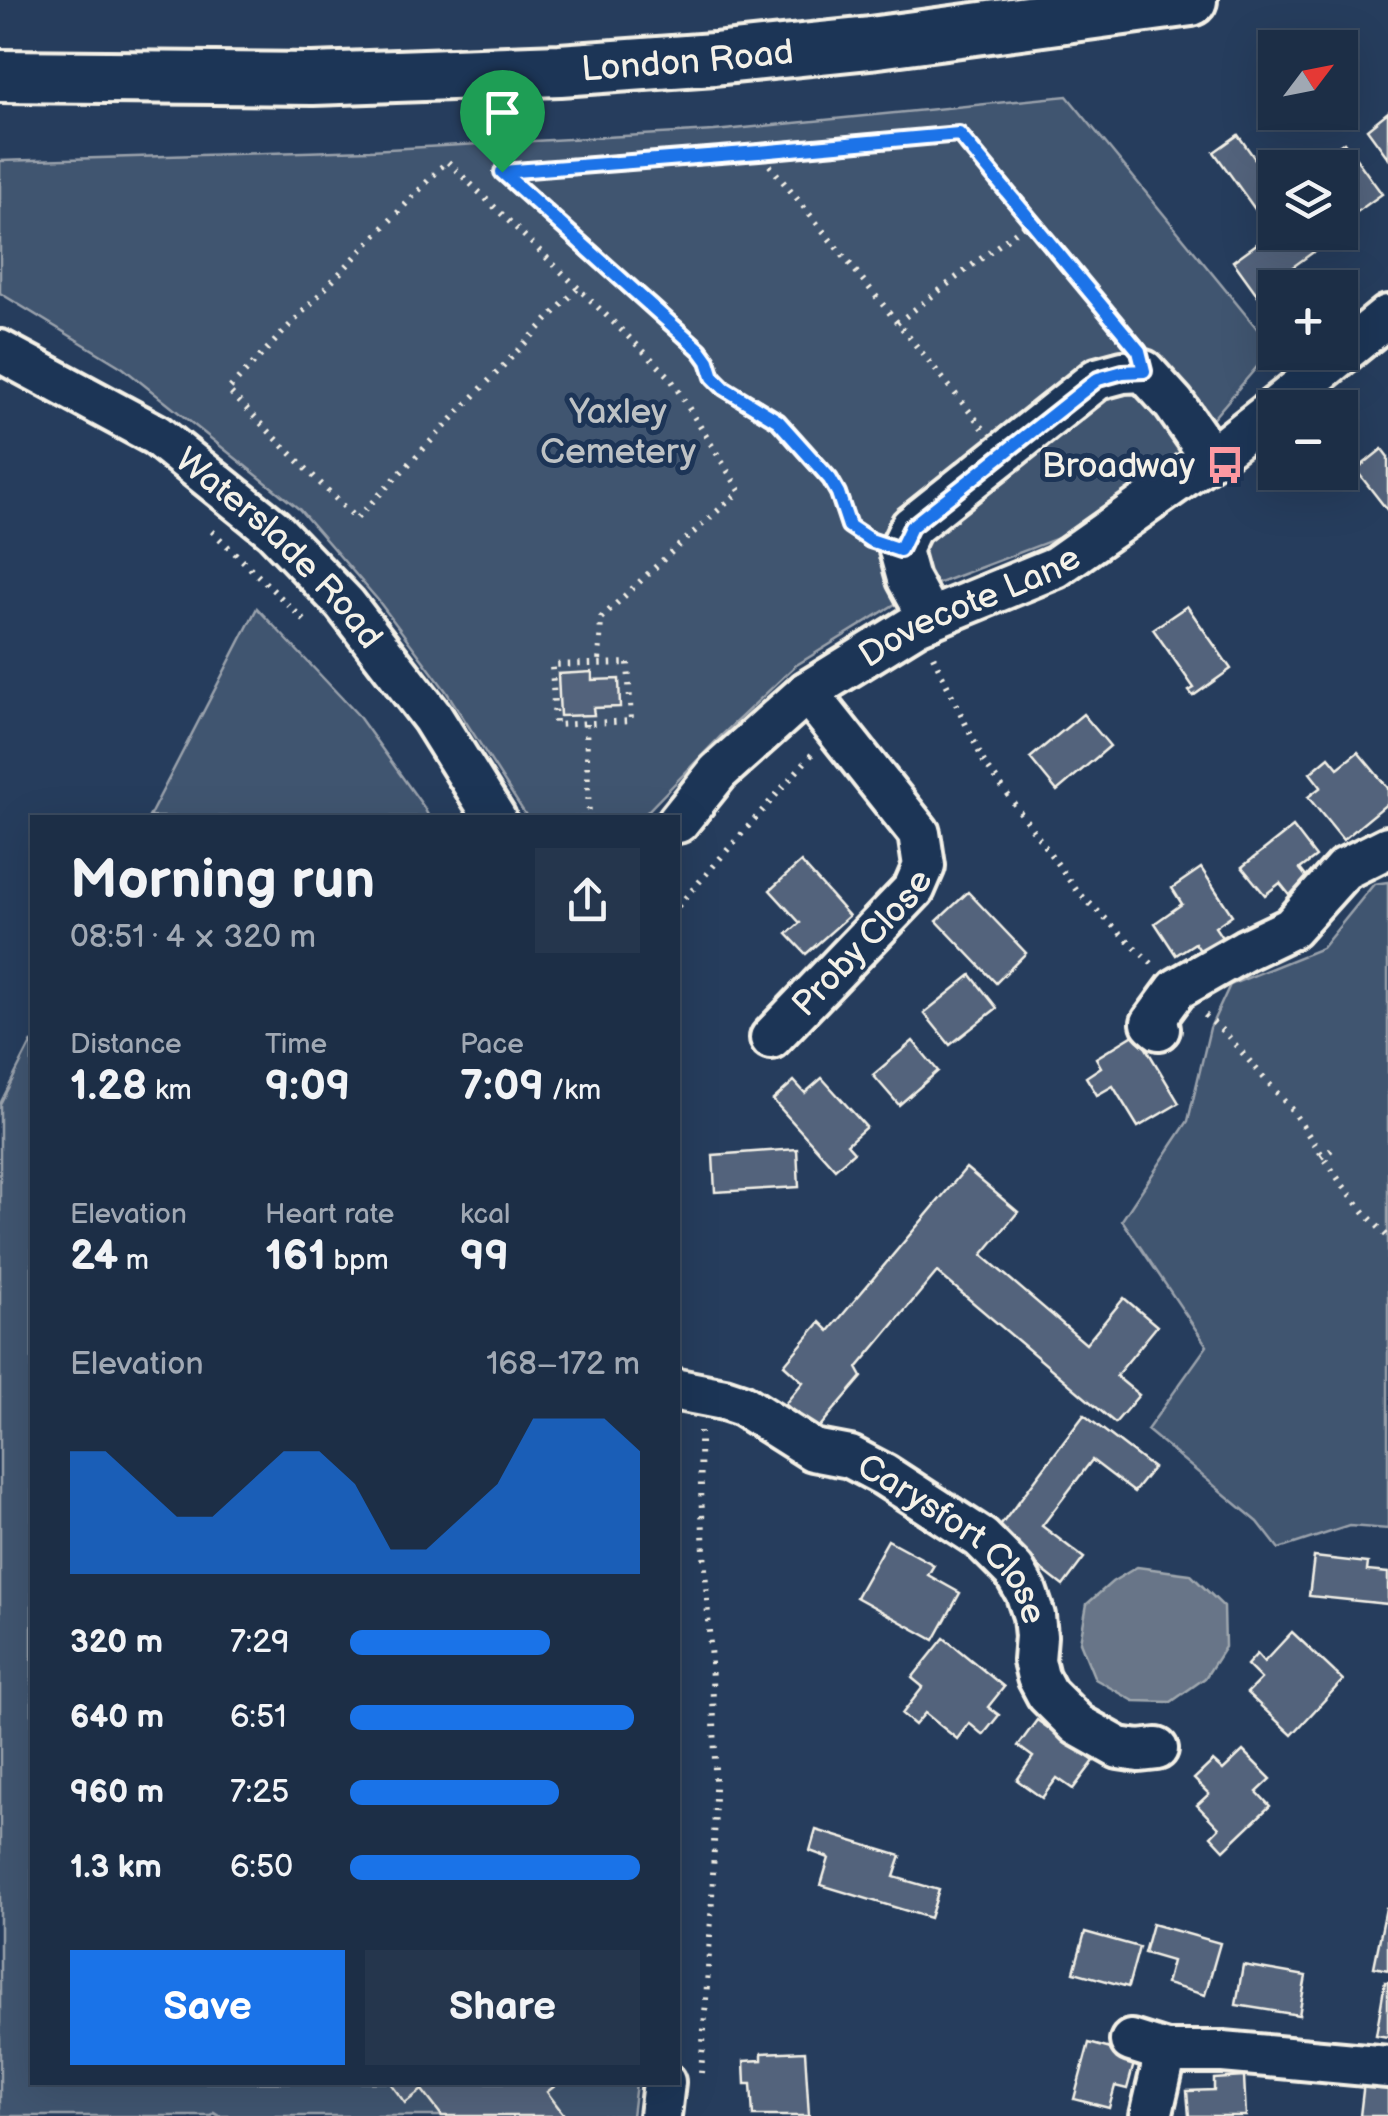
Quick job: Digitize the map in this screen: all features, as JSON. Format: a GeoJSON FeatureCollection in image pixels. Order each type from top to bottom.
{"type":"FeatureCollection","features":[{"type":"Feature","properties":{"kind":"main road","name":"London Road"},"geometry":{"type":"LineString","coordinates":[[0,76],[314,79],[560,70],[850,45],[1190,0]]}},
{"type":"Feature","properties":{"kind":"street","name":"Dovecote Lane"},"geometry":{"type":"LineString","coordinates":[[1297,390],[1388,316]]}},
{"type":"Feature","properties":{"kind":"street","name":"Waterslade Road"},"geometry":{"type":"LineString","coordinates":[[0,351],[156,434],[273,529],[345,604],[432,716],[493,815]]}},
{"type":"Feature","properties":{"kind":"street"},"geometry":{"type":"LineString","coordinates":[[923,622],[900,550],[911,527],[1098,379],[1144,371],[1212,457]]}},
{"type":"Feature","properties":{"kind":"street","name":"Dovecote Lane"},"geometry":{"type":"LineString","coordinates":[[680,820],[718,772],[807,692],[923,622],[1056,567],[1258,421]]}},
{"type":"Feature","properties":{"kind":"street","name":"Proby Close"},"geometry":{"type":"LineString","coordinates":[[771,1038],[914,888],[924,866],[919,834],[807,692]]}},
{"type":"Feature","properties":{"kind":"street"},"geometry":{"type":"LineString","coordinates":[[1159,1029],[1152,1024],[1177,989],[1291,928],[1344,869],[1386,848]]}},
{"type":"Feature","properties":{"kind":"street","name":"Carysfort Close"},"geometry":{"type":"LineString","coordinates":[[688,1393],[742,1405],[813,1450],[850,1457],[981,1538],[1014,1571],[1026,1592],[1034,1616],[1034,1660],[1047,1694],[1078,1725],[1119,1748],[1156,1749]]}},
{"type":"Feature","properties":{"kind":"street"},"geometry":{"type":"LineString","coordinates":[[1151,2116],[1149,2046],[1388,2066]]}},
{"type":"Feature","properties":{"kind":"street"},"geometry":{"type":"LineString","coordinates":[[660,2116],[679,2085]]}},
{"type":"Feature","properties":{"kind":"path"},"geometry":{"type":"LineString","coordinates":[[900,550],[870,540],[849,526],[830,479],[784,428],[724,388],[713,377],[700,350],[502,172],[959,134],[1139,351],[1144,371]]}},
{"type":"Feature","properties":{"kind":"path"},"geometry":{"type":"LineString","coordinates":[[759,152],[1004,452]]}},
{"type":"Feature","properties":{"kind":"path"},"geometry":{"type":"LineString","coordinates":[[578,288],[356,519],[228,390],[448,161],[669,376],[740,492],[601,618],[599,664]]}},
{"type":"Feature","properties":{"kind":"path"},"geometry":{"type":"LineString","coordinates":[[897,323],[1030,221]]}},
{"type":"Feature","properties":{"kind":"path"},"geometry":{"type":"LineString","coordinates":[[204,523],[319,634]]}},
{"type":"Feature","properties":{"kind":"path"},"geometry":{"type":"LineString","coordinates":[[923,622],[984,762],[1077,891],[1227,1036],[1291,1109],[1322,1157],[1388,1236]]}},
{"type":"Feature","properties":{"kind":"path"},"geometry":{"type":"LineString","coordinates":[[628,663],[631,721],[586,724],[555,726],[552,665],[628,663]]}},
{"type":"Feature","properties":{"kind":"path"},"geometry":{"type":"LineString","coordinates":[[586,724],[589,815]]}},
{"type":"Feature","properties":{"kind":"path"},"geometry":{"type":"LineString","coordinates":[[680,904],[836,727]]}},
{"type":"Feature","properties":{"kind":"path"},"geometry":{"type":"LineString","coordinates":[[1322,1157],[1338,1145]]}},
{"type":"Feature","properties":{"kind":"path"},"geometry":{"type":"LineString","coordinates":[[682,2080],[714,1872],[714,1722],[700,1492],[688,1393]]}},
{"type":"Feature","properties":{"kind":"green space","name":"Yaxley Cemetery"},"geometry":{"type":"Polygon","coordinates":[[[1067,96],[1258,330],[1258,366],[1180,457],[1069,534],[913,593],[795,666],[644,815],[526,815],[446,691],[377,599],[299,509],[123,368],[0,293],[0,161],[370,150],[714,131],[1067,96]]]}},
{"type":"Feature","properties":{"kind":"green space"},"geometry":{"type":"Polygon","coordinates":[[[257,608],[357,714],[428,815],[150,815],[257,608]]]}},
{"type":"Feature","properties":{"kind":"green space"},"geometry":{"type":"Polygon","coordinates":[[[1388,882],[1388,1529],[1349,1526],[1279,1549],[1258,1522],[1147,1430],[1207,1346],[1122,1220],[1188,1121],[1210,1028],[1230,985],[1322,948],[1374,884],[1388,882]]]}},
{"type":"Feature","properties":{"kind":"green space"},"geometry":{"type":"Polygon","coordinates":[[[30,1045],[30,2085],[636,2085],[632,2116],[0,2116],[0,1104],[30,1045]]]}},
{"type":"Feature","properties":{"kind":"shaded area"},"geometry":{"type":"Polygon","coordinates":[[[1137,1567],[1190,1574],[1224,1607],[1225,1647],[1205,1678],[1171,1702],[1134,1701],[1095,1679],[1080,1642],[1087,1604],[1137,1567]]]}},
{"type":"Feature","properties":{"kind":"building"},"geometry":{"type":"Polygon","coordinates":[[[1388,112],[1388,158],[1367,129],[1388,112]]]}},
{"type":"Feature","properties":{"kind":"building"},"geometry":{"type":"Polygon","coordinates":[[[1238,135],[1258,163],[1258,213],[1214,152],[1238,135]]]}},
{"type":"Feature","properties":{"kind":"building"},"geometry":{"type":"Polygon","coordinates":[[[1344,142],[1350,150],[1333,150],[1344,142]]]}},
{"type":"Feature","properties":{"kind":"building"},"geometry":{"type":"Polygon","coordinates":[[[1358,161],[1382,194],[1358,211],[1358,161]]]}},
{"type":"Feature","properties":{"kind":"building"},"geometry":{"type":"Polygon","coordinates":[[[1258,243],[1258,250],[1316,250],[1288,270],[1258,270],[1258,296],[1233,261],[1258,243]]]}},
{"type":"Feature","properties":{"kind":"building"},"geometry":{"type":"Polygon","coordinates":[[[1382,449],[1388,457],[1388,511],[1358,473],[1382,449]]]}},
{"type":"Feature","properties":{"kind":"building"},"geometry":{"type":"Polygon","coordinates":[[[1187,606],[1231,669],[1193,696],[1189,691],[1194,688],[1153,629],[1187,606]]]}},
{"type":"Feature","properties":{"kind":"building"},"geometry":{"type":"Polygon","coordinates":[[[592,672],[592,680],[619,679],[620,707],[593,708],[594,715],[560,716],[558,674],[592,672]]]}},
{"type":"Feature","properties":{"kind":"building"},"geometry":{"type":"Polygon","coordinates":[[[1083,714],[1110,746],[1057,791],[1030,758],[1083,714]]]}},
{"type":"Feature","properties":{"kind":"building"},"geometry":{"type":"Polygon","coordinates":[[[1358,752],[1388,788],[1388,803],[1343,840],[1308,797],[1321,787],[1310,773],[1329,757],[1338,768],[1358,752]]]}},
{"type":"Feature","properties":{"kind":"building"},"geometry":{"type":"Polygon","coordinates":[[[1293,827],[1316,857],[1300,869],[1311,883],[1292,898],[1280,883],[1265,895],[1242,867],[1293,827]]]}},
{"type":"Feature","properties":{"kind":"building"},"geometry":{"type":"Polygon","coordinates":[[[801,862],[849,916],[806,954],[787,934],[800,923],[770,890],[801,862]]]}},
{"type":"Feature","properties":{"kind":"building"},"geometry":{"type":"Polygon","coordinates":[[[1201,868],[1232,915],[1215,927],[1227,945],[1205,958],[1195,943],[1176,955],[1155,923],[1182,904],[1172,888],[1201,868]]]}},
{"type":"Feature","properties":{"kind":"building"},"geometry":{"type":"Polygon","coordinates":[[[968,892],[1026,953],[996,983],[937,921],[968,892]]]}},
{"type":"Feature","properties":{"kind":"building"},"geometry":{"type":"Polygon","coordinates":[[[971,975],[997,1008],[950,1045],[924,1013],[971,975]]]}},
{"type":"Feature","properties":{"kind":"building"},"geometry":{"type":"Polygon","coordinates":[[[1137,1033],[1179,1103],[1138,1127],[1113,1086],[1097,1095],[1086,1077],[1101,1067],[1096,1058],[1137,1033]]]}},
{"type":"Feature","properties":{"kind":"building"},"geometry":{"type":"Polygon","coordinates":[[[913,1041],[938,1071],[899,1105],[873,1075],[913,1041]]]}},
{"type":"Feature","properties":{"kind":"building"},"geometry":{"type":"Polygon","coordinates":[[[822,1078],[866,1127],[847,1144],[854,1152],[835,1169],[773,1100],[794,1081],[805,1093],[822,1078]]]}},
{"type":"Feature","properties":{"kind":"building"},"geometry":{"type":"Polygon","coordinates":[[[797,1149],[799,1187],[715,1192],[713,1155],[797,1149]]]}},
{"type":"Feature","properties":{"kind":"building"},"geometry":{"type":"Polygon","coordinates":[[[966,1168],[1018,1212],[982,1255],[1086,1344],[1124,1298],[1157,1326],[1116,1376],[1139,1395],[1115,1423],[937,1272],[857,1368],[862,1377],[816,1431],[785,1404],[803,1382],[784,1365],[820,1322],[829,1331],[966,1168]]]}},
{"type":"Feature","properties":{"kind":"building"},"geometry":{"type":"Polygon","coordinates":[[[1084,1415],[1153,1468],[1134,1492],[1092,1460],[1042,1526],[1084,1558],[1063,1586],[995,1533],[1084,1415]]]}},
{"type":"Feature","properties":{"kind":"building"},"geometry":{"type":"Polygon","coordinates":[[[888,1540],[934,1565],[928,1575],[960,1593],[934,1640],[856,1597],[888,1540]]]}},
{"type":"Feature","properties":{"kind":"building"},"geometry":{"type":"Polygon","coordinates":[[[1314,1557],[1368,1563],[1367,1571],[1388,1573],[1388,1604],[1309,1596],[1314,1557]]]}},
{"type":"Feature","properties":{"kind":"building"},"geometry":{"type":"Polygon","coordinates":[[[1292,1632],[1343,1680],[1292,1735],[1247,1693],[1261,1679],[1247,1665],[1257,1654],[1264,1662],[1292,1632]]]}},
{"type":"Feature","properties":{"kind":"building"},"geometry":{"type":"Polygon","coordinates":[[[944,1638],[1004,1687],[988,1707],[999,1715],[983,1735],[969,1723],[957,1739],[925,1713],[915,1725],[902,1714],[923,1687],[912,1678],[944,1638]]]}},
{"type":"Feature","properties":{"kind":"building"},"geometry":{"type":"Polygon","coordinates":[[[1037,1720],[1094,1761],[1073,1789],[1057,1778],[1042,1798],[1017,1780],[1033,1757],[1018,1746],[1037,1720]]]}},
{"type":"Feature","properties":{"kind":"building"},"geometry":{"type":"Polygon","coordinates":[[[1243,1751],[1271,1779],[1257,1792],[1270,1806],[1224,1850],[1211,1836],[1219,1828],[1197,1805],[1209,1794],[1194,1779],[1213,1761],[1223,1770],[1243,1751]]]}},
{"type":"Feature","properties":{"kind":"building"},"geometry":{"type":"Polygon","coordinates":[[[816,1830],[901,1856],[894,1877],[939,1890],[930,1918],[821,1885],[829,1858],[810,1851],[816,1830]]]}},
{"type":"Feature","properties":{"kind":"building"},"geometry":{"type":"Polygon","coordinates":[[[1388,1909],[1388,1970],[1374,1967],[1388,1909]]]}},
{"type":"Feature","properties":{"kind":"building"},"geometry":{"type":"Polygon","coordinates":[[[1152,1924],[1220,1943],[1205,1995],[1166,1984],[1172,1961],[1144,1953],[1152,1924]]]}},
{"type":"Feature","properties":{"kind":"building"},"geometry":{"type":"Polygon","coordinates":[[[1085,1932],[1139,1947],[1128,1987],[1074,1972],[1085,1932]]]}},
{"type":"Feature","properties":{"kind":"building"},"geometry":{"type":"Polygon","coordinates":[[[1243,1965],[1306,1976],[1299,2015],[1236,2005],[1243,1965]]]}},
{"type":"Feature","properties":{"kind":"building"},"geometry":{"type":"Polygon","coordinates":[[[1388,1982],[1388,2037],[1376,2035],[1388,1982]]]}},
{"type":"Feature","properties":{"kind":"building"},"geometry":{"type":"Polygon","coordinates":[[[1089,2043],[1136,2056],[1127,2089],[1115,2086],[1109,2108],[1074,2099],[1089,2043]]]}},
{"type":"Feature","properties":{"kind":"building"},"geometry":{"type":"Polygon","coordinates":[[[805,2051],[809,2116],[753,2116],[751,2084],[745,2084],[744,2061],[762,2060],[762,2053],[805,2051]]]}},
{"type":"Feature","properties":{"kind":"building"},"geometry":{"type":"Polygon","coordinates":[[[1244,2077],[1246,2116],[1189,2116],[1187,2091],[1214,2090],[1214,2079],[1244,2077]]]}},
{"type":"Feature","properties":{"kind":"building"},"geometry":{"type":"Polygon","coordinates":[[[1364,2082],[1388,2084],[1388,2116],[1360,2116],[1364,2082]]]}},
{"type":"Feature","properties":{"kind":"building"},"geometry":{"type":"Polygon","coordinates":[[[392,2085],[556,2085],[547,2092],[565,2116],[442,2116],[422,2090],[405,2103],[392,2085]]]}},
{"type":"Feature","properties":{"kind":"place","name":"Broadway"},"geometry":{"type":"Point","coordinates":[1225,465]}},
{"type":"Feature","properties":{"kind":"route"},"geometry":{"type":"LineString","coordinates":[[959,134],[1139,351],[1144,371],[1098,379],[911,527],[900,550],[870,540],[849,526],[830,479],[778,421],[724,388],[713,377],[700,350],[502,172],[959,134]]}}]}
